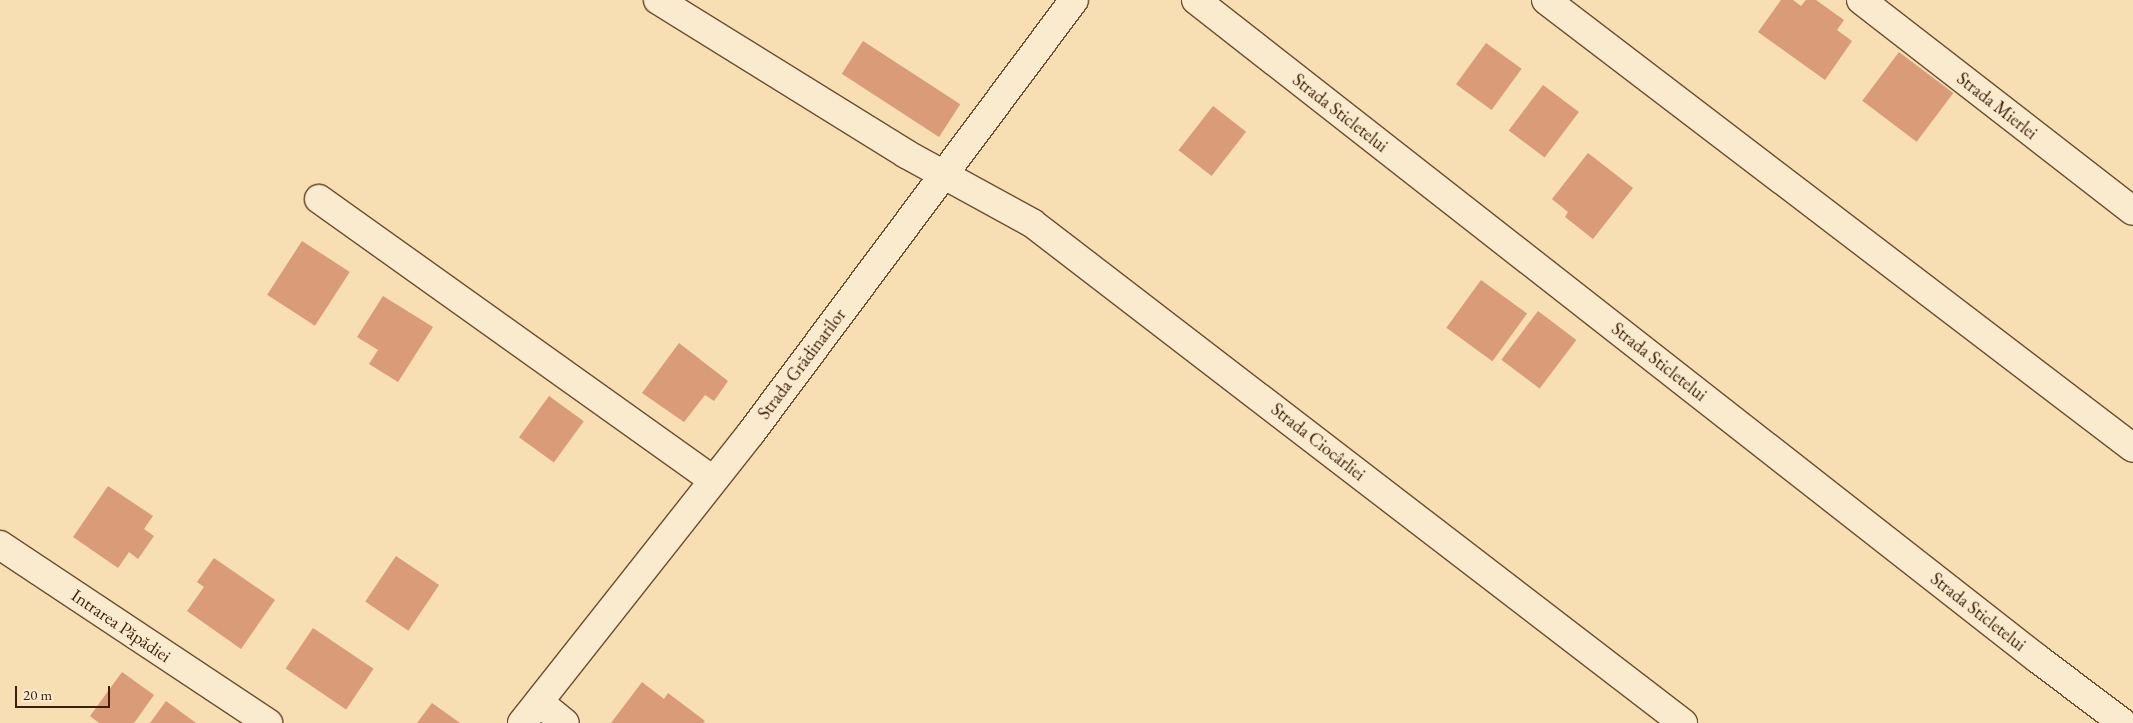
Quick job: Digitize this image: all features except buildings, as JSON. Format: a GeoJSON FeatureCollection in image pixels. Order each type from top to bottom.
{"type":"FeatureCollection","features":[{"type":"Feature","properties":{"kind":"street","name":"Strada Ciocârliei"},"geometry":{"type":"LineString","coordinates":[[658,0],[906,154],[1032,222],[1683,723]]}},
{"type":"Feature","properties":{"kind":"street","name":"Strada Grădinarilor"},"geometry":{"type":"LineString","coordinates":[[530,713],[751,433],[1074,0]]}},
{"type":"Feature","properties":{"kind":"street","name":"Strada Sticletelui"},"geometry":{"type":"LineString","coordinates":[[1196,0],[2023,647],[2123,723]]}},
{"type":"Feature","properties":{"kind":"street"},"geometry":{"type":"LineString","coordinates":[[1546,0],[2133,448]]}},
{"type":"Feature","properties":{"kind":"street","name":"Strada Mierlei"},"geometry":{"type":"LineString","coordinates":[[1860,0],[2133,211]]}},
{"type":"Feature","properties":{"kind":"street"},"geometry":{"type":"LineString","coordinates":[[319,199],[712,480]]}},
{"type":"Feature","properties":{"kind":"street","name":"Intrarea Păpădiei"},"geometry":{"type":"LineString","coordinates":[[0,545],[268,723]]}},
{"type":"Feature","properties":{"kind":"street"},"geometry":{"type":"LineString","coordinates":[[530,713],[566,723]]}}]}
